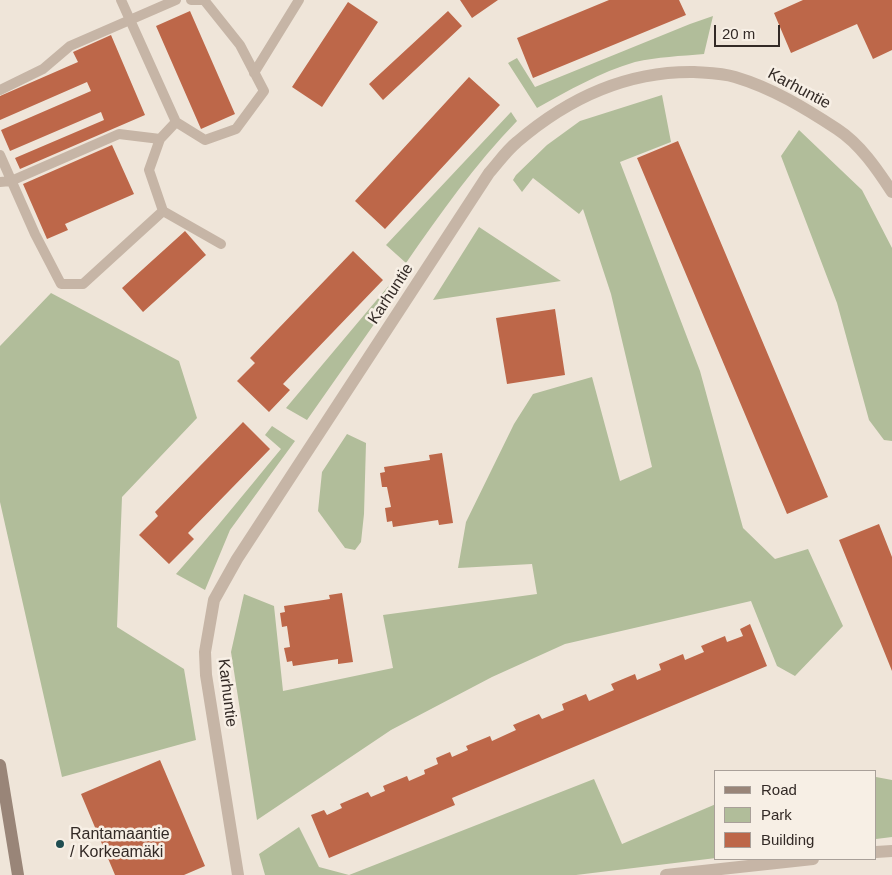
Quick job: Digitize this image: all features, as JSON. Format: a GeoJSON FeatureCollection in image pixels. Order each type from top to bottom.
{"type":"FeatureCollection","features":[{"type":"Feature","properties":{"kind":"main road"},"geometry":{"type":"LineString","coordinates":[[0,765],[18,875]]}},
{"type":"Feature","properties":{"kind":"street","name":"Karhuntie"},"geometry":{"type":"LineString","coordinates":[[238,875],[206,675],[205,652],[214,600],[242,552],[485,180],[515,143],[547,118],[589,94],[616,83],[650,75],[676,72],[711,73],[735,77],[772,90],[831,125],[847,136],[877,169],[892,192]]}},
{"type":"Feature","properties":{"kind":"street"},"geometry":{"type":"LineString","coordinates":[[877,852],[892,851]]}},
{"type":"Feature","properties":{"kind":"street"},"geometry":{"type":"LineString","coordinates":[[666,875],[715,872],[805,860]]}},
{"type":"Feature","properties":{"kind":"lane"},"geometry":{"type":"LineString","coordinates":[[120,0],[176,122],[205,140],[236,129],[264,92],[240,45],[204,0],[191,0]]}},
{"type":"Feature","properties":{"kind":"lane"},"geometry":{"type":"LineString","coordinates":[[0,90],[43,69],[70,46],[176,0]]}},
{"type":"Feature","properties":{"kind":"lane"},"geometry":{"type":"LineString","coordinates":[[254,73],[299,0]]}},
{"type":"Feature","properties":{"kind":"lane"},"geometry":{"type":"LineString","coordinates":[[176,122],[160,138],[149,170],[163,211],[221,244]]}},
{"type":"Feature","properties":{"kind":"lane"},"geometry":{"type":"LineString","coordinates":[[0,182],[11,180],[119,134],[160,138]]}},
{"type":"Feature","properties":{"kind":"lane"},"geometry":{"type":"LineString","coordinates":[[0,155],[35,234],[61,284],[83,284],[163,211]]}},
{"type":"Feature","properties":{"kind":"green space"},"geometry":{"type":"Polygon","coordinates":[[[713,16],[704,54],[652,59],[622,66],[584,82],[537,108],[508,63],[517,58],[535,87],[713,16]]]}},
{"type":"Feature","properties":{"kind":"green space"},"geometry":{"type":"Polygon","coordinates":[[[662,95],[671,142],[620,162],[700,371],[743,528],[775,559],[808,549],[843,626],[795,676],[777,666],[751,601],[565,644],[492,677],[391,730],[257,820],[231,652],[244,594],[274,606],[283,691],[393,668],[383,615],[537,594],[532,564],[458,568],[466,522],[514,424],[533,394],[592,377],[620,481],[652,467],[611,294],[583,209],[579,214],[533,178],[522,192],[513,180],[547,145],[580,121],[662,95]]]}},
{"type":"Feature","properties":{"kind":"green space"},"geometry":{"type":"Polygon","coordinates":[[[511,112],[517,121],[472,172],[406,263],[386,245],[511,112]]]}},
{"type":"Feature","properties":{"kind":"green space"},"geometry":{"type":"Polygon","coordinates":[[[799,130],[862,190],[892,248],[892,441],[884,440],[869,420],[837,303],[781,156],[799,130]]]}},
{"type":"Feature","properties":{"kind":"green space"},"geometry":{"type":"Polygon","coordinates":[[[479,227],[561,281],[433,300],[479,227]]]}},
{"type":"Feature","properties":{"kind":"green space"},"geometry":{"type":"Polygon","coordinates":[[[391,283],[398,290],[307,420],[286,408],[391,283]]]}},
{"type":"Feature","properties":{"kind":"green space"},"geometry":{"type":"Polygon","coordinates":[[[51,293],[179,361],[197,418],[122,497],[117,627],[184,669],[196,740],[62,777],[0,502],[0,346],[51,293]]]}},
{"type":"Feature","properties":{"kind":"green space"},"geometry":{"type":"Polygon","coordinates":[[[272,426],[295,441],[230,530],[205,590],[176,574],[281,449],[265,435],[272,426]]]}},
{"type":"Feature","properties":{"kind":"green space"},"geometry":{"type":"Polygon","coordinates":[[[347,434],[366,443],[364,514],[361,542],[355,550],[345,548],[318,511],[322,472],[347,434]]]}},
{"type":"Feature","properties":{"kind":"green space"},"geometry":{"type":"Polygon","coordinates":[[[877,777],[892,780],[892,837],[877,839],[877,777]]]}},
{"type":"Feature","properties":{"kind":"green space"},"geometry":{"type":"Polygon","coordinates":[[[594,779],[622,844],[714,805],[714,858],[576,875],[349,875],[594,779]]]}},
{"type":"Feature","properties":{"kind":"green space"},"geometry":{"type":"Polygon","coordinates":[[[299,827],[319,867],[349,875],[265,875],[259,854],[299,827]]]}},
{"type":"Feature","properties":{"kind":"building"},"geometry":{"type":"Polygon","coordinates":[[[460,0],[498,0],[472,18],[460,0]]]}},
{"type":"Feature","properties":{"kind":"building"},"geometry":{"type":"Polygon","coordinates":[[[609,0],[679,0],[686,15],[533,78],[517,38],[609,0]]]}},
{"type":"Feature","properties":{"kind":"building"},"geometry":{"type":"Polygon","coordinates":[[[803,0],[892,0],[892,50],[873,59],[857,24],[791,53],[774,13],[803,0]]]}},
{"type":"Feature","properties":{"kind":"building"},"geometry":{"type":"Polygon","coordinates":[[[348,2],[378,22],[322,107],[292,87],[348,2]]]}},
{"type":"Feature","properties":{"kind":"building"},"geometry":{"type":"Polygon","coordinates":[[[190,11],[235,114],[201,129],[156,26],[190,11]]]}},
{"type":"Feature","properties":{"kind":"building"},"geometry":{"type":"Polygon","coordinates":[[[448,11],[462,26],[383,100],[369,84],[448,11]]]}},
{"type":"Feature","properties":{"kind":"building"},"geometry":{"type":"Polygon","coordinates":[[[111,35],[145,115],[20,169],[15,158],[104,120],[101,112],[10,151],[1,130],[91,91],[87,82],[0,120],[0,96],[78,62],[73,52],[111,35]]]}},
{"type":"Feature","properties":{"kind":"building"},"geometry":{"type":"Polygon","coordinates":[[[469,77],[500,105],[385,229],[355,201],[469,77]]]}},
{"type":"Feature","properties":{"kind":"building"},"geometry":{"type":"Polygon","coordinates":[[[678,141],[828,497],[787,514],[637,158],[678,141]]]}},
{"type":"Feature","properties":{"kind":"building"},"geometry":{"type":"Polygon","coordinates":[[[112,145],[134,194],[65,224],[68,230],[47,239],[23,184],[112,145]]]}},
{"type":"Feature","properties":{"kind":"building"},"geometry":{"type":"Polygon","coordinates":[[[185,231],[206,255],[143,312],[122,288],[185,231]]]}},
{"type":"Feature","properties":{"kind":"building"},"geometry":{"type":"Polygon","coordinates":[[[353,251],[383,280],[283,384],[290,390],[269,412],[237,381],[255,363],[250,358],[353,251]]]}},
{"type":"Feature","properties":{"kind":"building"},"geometry":{"type":"Polygon","coordinates":[[[555,309],[565,375],[507,384],[496,318],[555,309]]]}},
{"type":"Feature","properties":{"kind":"building"},"geometry":{"type":"Polygon","coordinates":[[[243,422],[270,449],[188,533],[194,539],[169,564],[139,535],[158,516],[155,512],[243,422]]]}},
{"type":"Feature","properties":{"kind":"building"},"geometry":{"type":"Polygon","coordinates":[[[442,453],[453,523],[439,525],[438,520],[393,527],[392,521],[387,522],[385,508],[391,507],[387,487],[382,487],[380,473],[385,472],[384,467],[430,460],[429,455],[442,453]]]}},
{"type":"Feature","properties":{"kind":"building"},"geometry":{"type":"Polygon","coordinates":[[[879,524],[892,557],[892,671],[839,540],[879,524]]]}},
{"type":"Feature","properties":{"kind":"building"},"geometry":{"type":"Polygon","coordinates":[[[342,593],[353,662],[338,664],[338,659],[293,666],[292,661],[287,662],[284,648],[290,647],[287,626],[282,627],[280,613],[285,612],[284,606],[330,599],[329,595],[342,593]]]}},
{"type":"Feature","properties":{"kind":"building"},"geometry":{"type":"Polygon","coordinates":[[[750,624],[767,666],[452,798],[455,805],[329,858],[311,815],[324,810],[327,815],[342,808],[340,804],[368,792],[371,797],[385,791],[383,786],[407,776],[409,781],[425,774],[424,770],[438,764],[436,758],[450,752],[452,757],[468,750],[466,746],[490,736],[492,741],[516,730],[513,725],[539,714],[542,719],[564,710],[562,704],[586,694],[589,701],[614,690],[611,684],[635,674],[637,680],[661,670],[659,664],[683,654],[685,660],[704,652],[701,646],[725,636],[727,642],[743,636],[740,629],[750,624]]]}},
{"type":"Feature","properties":{"kind":"building"},"geometry":{"type":"Polygon","coordinates":[[[160,760],[205,866],[184,875],[115,875],[81,794],[160,760]]]}},
{"type":"Feature","properties":{"kind":"place","name":"Rantamaantie / Korkeamäki"},"geometry":{"type":"Point","coordinates":[60,844]}}]}
